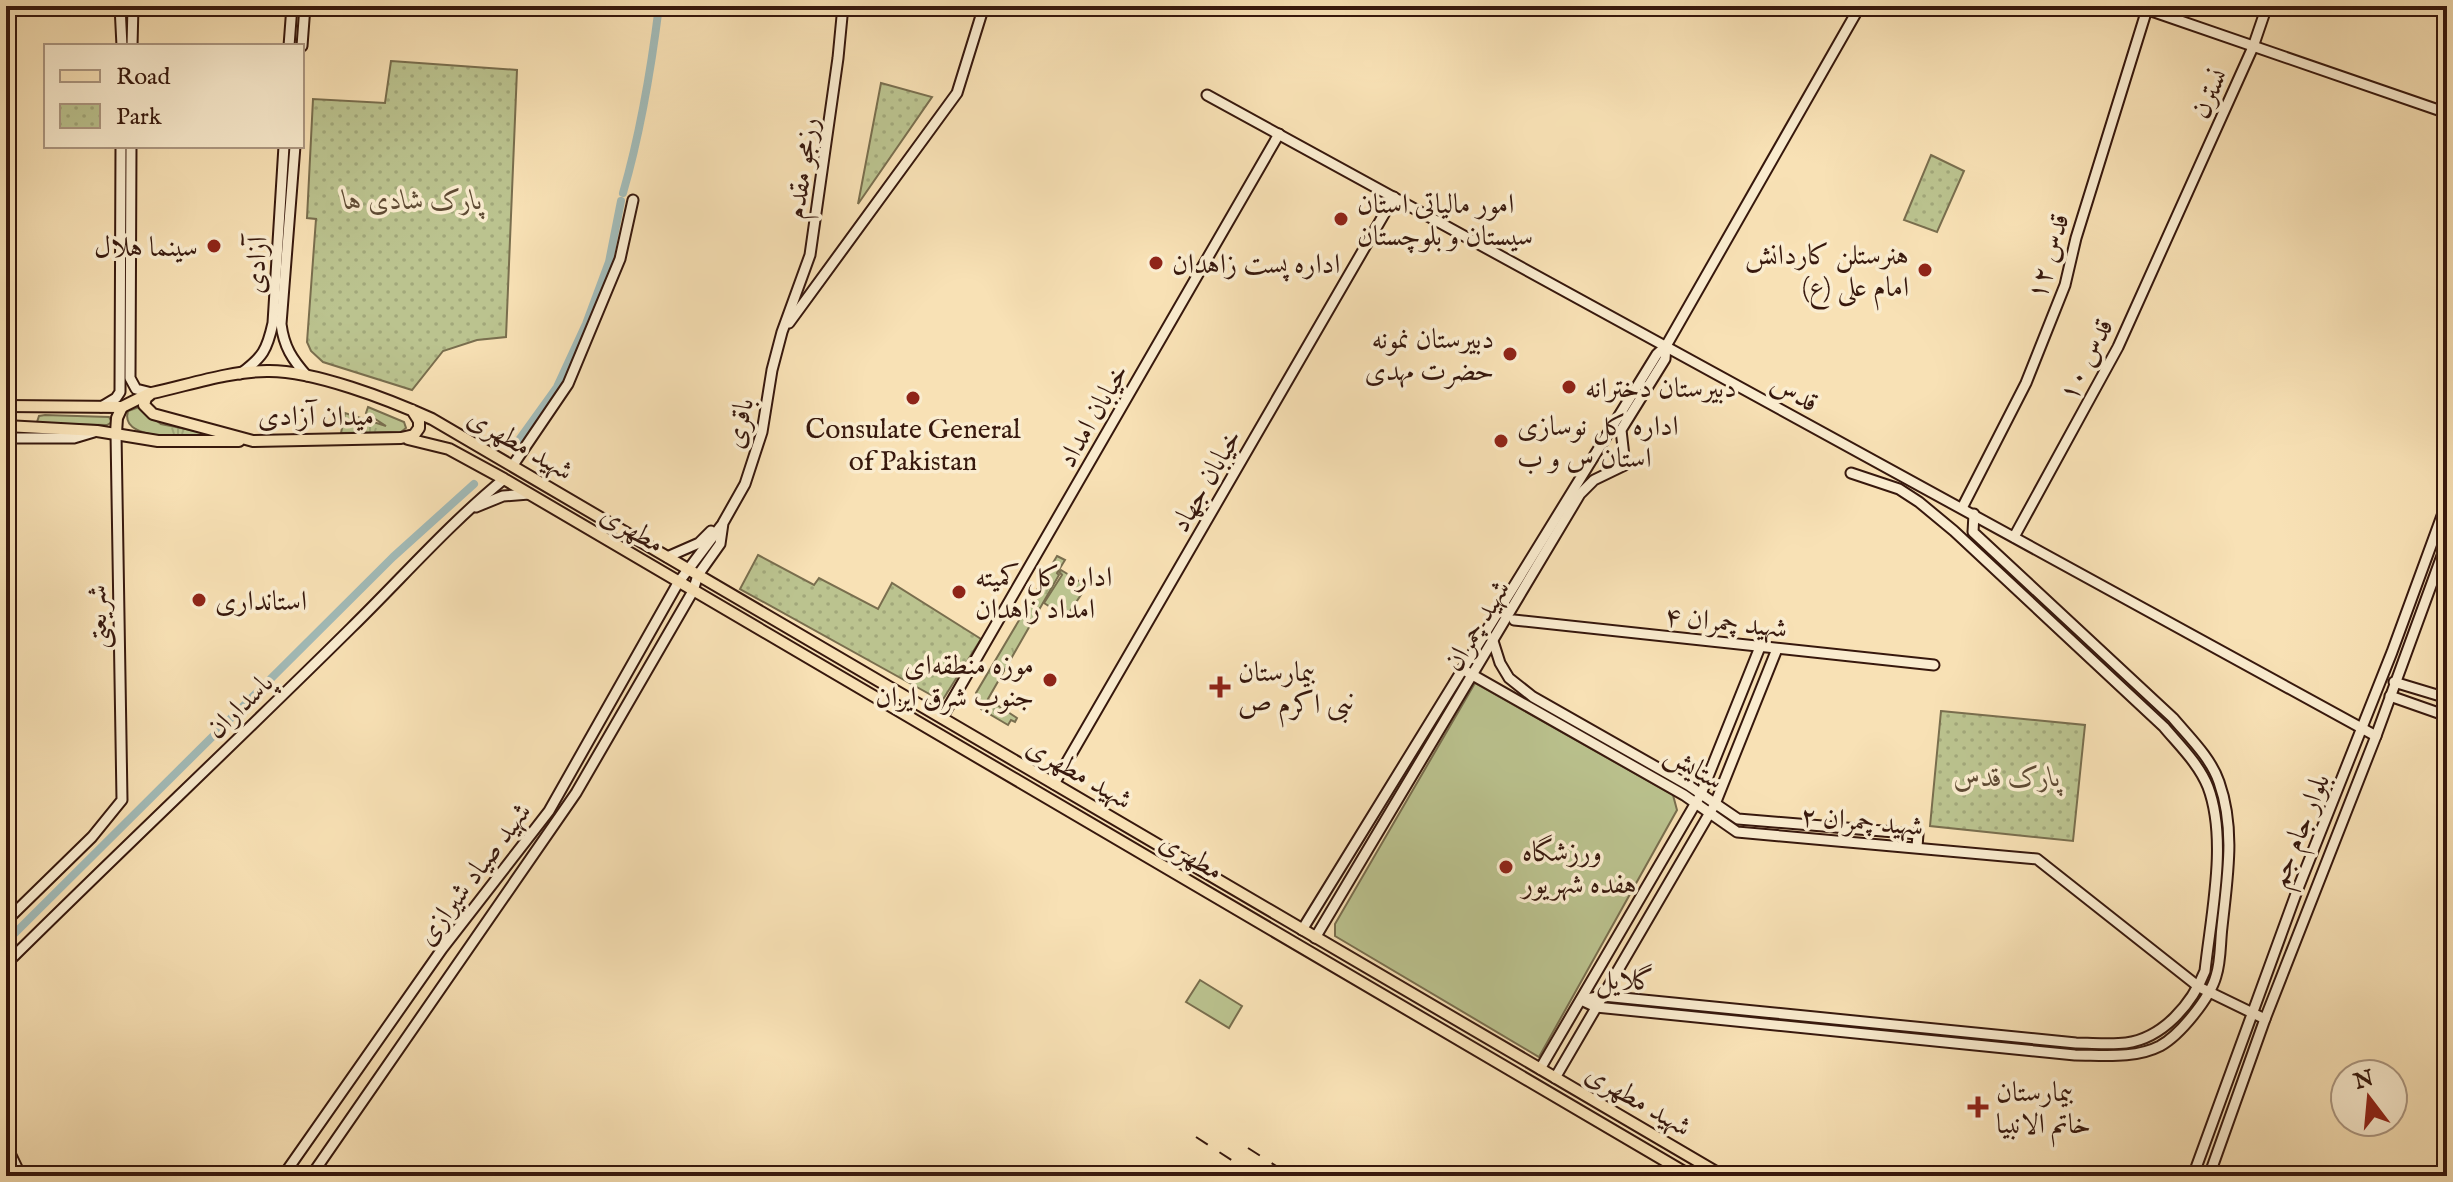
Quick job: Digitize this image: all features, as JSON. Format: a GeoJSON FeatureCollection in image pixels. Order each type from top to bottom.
{"type":"FeatureCollection","features":[{"type":"Feature","properties":{"kind":"main road","name":"میدان آزادی"},"geometry":{"type":"LineString","coordinates":[[283,371],[307,376],[412,410],[419,421],[419,428],[414,435],[401,438],[253,441],[153,414],[144,405],[152,393],[239,374],[283,371]]}},
{"type":"Feature","properties":{"kind":"main road"},"geometry":{"type":"LineString","coordinates":[[6,406],[122,407],[152,393]]}},
{"type":"Feature","properties":{"kind":"main road"},"geometry":{"type":"LineString","coordinates":[[33,427],[34,407]]}},
{"type":"Feature","properties":{"kind":"main road"},"geometry":{"type":"LineString","coordinates":[[116,433],[122,407]]}},
{"type":"Feature","properties":{"kind":"main road","name":"شهید مطهری"},"geometry":{"type":"LineString","coordinates":[[412,410],[513,465],[1723,1176]]}},
{"type":"Feature","properties":{"kind":"main road"},"geometry":{"type":"LineString","coordinates":[[6,426],[97,431],[158,441],[253,441]]}},
{"type":"Feature","properties":{"kind":"main road","name":"شهید مطهری"},"geometry":{"type":"LineString","coordinates":[[401,438],[425,441],[449,449],[504,479]]}},
{"type":"Feature","properties":{"kind":"main road"},"geometry":{"type":"LineString","coordinates":[[504,479],[513,465]]}},
{"type":"Feature","properties":{"kind":"main road","name":"مطهری"},"geometry":{"type":"LineString","coordinates":[[504,479],[1691,1176]]}},
{"type":"Feature","properties":{"kind":"main road"},"geometry":{"type":"LineString","coordinates":[[930,729],[940,717]]}},
{"type":"Feature","properties":{"kind":"main road"},"geometry":{"type":"LineString","coordinates":[[1540,1069],[1540,1087]]}},
{"type":"Feature","properties":{"kind":"main road"},"geometry":{"type":"LineString","coordinates":[[1540,1087],[1555,1078]]}},
{"type":"Feature","properties":{"kind":"street"},"geometry":{"type":"LineString","coordinates":[[120,6],[122,44]]}},
{"type":"Feature","properties":{"kind":"street"},"geometry":{"type":"LineString","coordinates":[[132,44],[133,6]]}},
{"type":"Feature","properties":{"kind":"street"},"geometry":{"type":"LineString","coordinates":[[289,44],[292,6]]}},
{"type":"Feature","properties":{"kind":"street"},"geometry":{"type":"LineString","coordinates":[[302,44],[305,6]]}},
{"type":"Feature","properties":{"kind":"street","name":"رزمجو مقدم"},"geometry":{"type":"LineString","coordinates":[[782,332],[810,255],[843,6]]}},
{"type":"Feature","properties":{"kind":"street"},"geometry":{"type":"LineString","coordinates":[[782,332],[957,93],[984,6]]}},
{"type":"Feature","properties":{"kind":"street","name":"شهید چمران"},"geometry":{"type":"LineString","coordinates":[[1302,930],[1657,354],[1666,346],[1860,6]]}},
{"type":"Feature","properties":{"kind":"street","name":"نسترن"},"geometry":{"type":"LineString","coordinates":[[2185,197],[2253,47],[2267,6]]}},
{"type":"Feature","properties":{"kind":"street"},"geometry":{"type":"LineString","coordinates":[[2144,7],[2447,113]]}},
{"type":"Feature","properties":{"kind":"street","name":"قدس ۱۲"},"geometry":{"type":"LineString","coordinates":[[1962,508],[2026,383],[2065,285],[2144,7]]}},
{"type":"Feature","properties":{"kind":"street","name":"قدس"},"geometry":{"type":"LineString","coordinates":[[1207,95],[2376,736]]}},
{"type":"Feature","properties":{"kind":"street","name":"خیابان امداد"},"geometry":{"type":"LineString","coordinates":[[940,717],[1279,134]]}},
{"type":"Feature","properties":{"kind":"street"},"geometry":{"type":"LineString","coordinates":[[121,148],[130,378],[136,389],[152,393]]}},
{"type":"Feature","properties":{"kind":"street"},"geometry":{"type":"LineString","coordinates":[[101,407],[120,392],[131,148]]}},
{"type":"Feature","properties":{"kind":"street","name":"آزادی"},"geometry":{"type":"LineString","coordinates":[[239,374],[256,362],[267,348],[273,323],[284,148]]}},
{"type":"Feature","properties":{"kind":"street","name":"آزادی"},"geometry":{"type":"LineString","coordinates":[[295,148],[281,324],[291,358],[307,376]]}},
{"type":"Feature","properties":{"kind":"street","name":"خیابان جهاد"},"geometry":{"type":"LineString","coordinates":[[1054,784],[1394,197]]}},
{"type":"Feature","properties":{"kind":"street","name":"قدس ۱۰"},"geometry":{"type":"LineString","coordinates":[[2014,537],[2118,347],[2185,197]]}},
{"type":"Feature","properties":{"kind":"street"},"geometry":{"type":"LineString","coordinates":[[513,465],[568,384],[620,259],[633,200]]}},
{"type":"Feature","properties":{"kind":"street","name":"باقری"},"geometry":{"type":"LineString","coordinates":[[687,569],[724,521],[745,484],[762,432],[782,332]]}},
{"type":"Feature","properties":{"kind":"street","name":"شهید چمران"},"geometry":{"type":"LineString","coordinates":[[1315,938],[1580,494],[1594,480],[1625,465],[1621,430],[1665,359],[1666,346]]}},
{"type":"Feature","properties":{"kind":"street"},"geometry":{"type":"LineString","coordinates":[[6,438],[74,438],[97,431]]}},
{"type":"Feature","properties":{"kind":"street","name":"شریعتی"},"geometry":{"type":"LineString","coordinates":[[6,921],[92,837],[122,800],[116,433]]}},
{"type":"Feature","properties":{"kind":"street"},"geometry":{"type":"LineString","coordinates":[[6,444],[33,445]]}},
{"type":"Feature","properties":{"kind":"street","name":"گلایل"},"geometry":{"type":"LineString","coordinates":[[1581,1000],[1603,996],[2076,1043],[2126,1043],[2154,1035],[2185,1006],[2199,987],[2205,971],[2217,853],[2211,797],[2207,784],[2188,755],[2164,727],[1954,531],[1899,489],[1851,473]]}},
{"type":"Feature","properties":{"kind":"street","name":"پاسداران"},"geometry":{"type":"LineString","coordinates":[[6,964],[351,628],[465,511],[504,479]]}},
{"type":"Feature","properties":{"kind":"street"},"geometry":{"type":"LineString","coordinates":[[465,511],[503,496],[529,494]]}},
{"type":"Feature","properties":{"kind":"street","name":"بلوار جام جم"},"geometry":{"type":"LineString","coordinates":[[2193,1176],[2297,891],[2443,525],[2447,502]]}},
{"type":"Feature","properties":{"kind":"street","name":"گلایل"},"geometry":{"type":"LineString","coordinates":[[1581,1000],[1596,1007],[2075,1055],[2128,1055],[2160,1046],[2195,1014],[2210,993],[2217,974],[2229,853],[2228,813],[2218,779],[2173,718],[1973,532],[1974,514]]}},
{"type":"Feature","properties":{"kind":"street"},"geometry":{"type":"LineString","coordinates":[[667,557],[699,543],[724,521]]}},
{"type":"Feature","properties":{"kind":"street","name":"شهید صیاد شیرازی"},"geometry":{"type":"LineString","coordinates":[[311,1176],[576,793],[693,591],[698,575],[720,544],[724,521]]}},
{"type":"Feature","properties":{"kind":"street","name":"بلوار جام جم"},"geometry":{"type":"LineString","coordinates":[[2209,1176],[2265,1019],[2376,736],[2447,542]]}},
{"type":"Feature","properties":{"kind":"street","name":"شهید صیاد شیرازی"},"geometry":{"type":"LineString","coordinates":[[283,1176],[442,949],[549,811],[687,569]]}},
{"type":"Feature","properties":{"kind":"street","name":"شهید چمران ۴"},"geometry":{"type":"LineString","coordinates":[[1514,620],[1934,665]]}},
{"type":"Feature","properties":{"kind":"street","name":"ستایش"},"geometry":{"type":"LineString","coordinates":[[1493,641],[1509,678],[1533,697],[1712,808],[1738,819],[1918,834],[1917,847]]}},
{"type":"Feature","properties":{"kind":"street"},"geometry":{"type":"LineString","coordinates":[[1540,1069],[1698,798],[1760,647]]}},
{"type":"Feature","properties":{"kind":"street"},"geometry":{"type":"LineString","coordinates":[[1555,1078],[1712,808],[1777,649]]}},
{"type":"Feature","properties":{"kind":"street"},"geometry":{"type":"LineString","coordinates":[[1462,669],[1698,798]]}},
{"type":"Feature","properties":{"kind":"street"},"geometry":{"type":"LineString","coordinates":[[2394,682],[2447,698]]}},
{"type":"Feature","properties":{"kind":"street"},"geometry":{"type":"LineString","coordinates":[[2390,696],[2447,716]]}},
{"type":"Feature","properties":{"kind":"street","name":"شهید چمران ۲"},"geometry":{"type":"LineString","coordinates":[[1712,808],[1737,832],[2037,859],[2199,987],[2265,1019]]}},
{"type":"Feature","properties":{"kind":"street"},"geometry":{"type":"LineString","coordinates":[[1633,911],[1651,913]]}},
{"type":"Feature","properties":{"kind":"street"},"geometry":{"type":"LineString","coordinates":[[6,1145],[21,1176]]}},
{"type":"Feature","properties":{"kind":"green space","name":"پارک شادی ها"},"geometry":{"type":"Polygon","coordinates":[[[391,61],[517,70],[506,337],[477,340],[443,351],[412,390],[323,362],[311,351],[307,342],[316,219],[307,218],[313,99],[385,103],[391,61]]]}},
{"type":"Feature","properties":{"kind":"green space"},"geometry":{"type":"Polygon","coordinates":[[[881,83],[932,97],[858,204],[881,83]]]}},
{"type":"Feature","properties":{"kind":"green space"},"geometry":{"type":"Polygon","coordinates":[[[1931,155],[1964,171],[1937,232],[1904,220],[1931,155]]]}},
{"type":"Feature","properties":{"kind":"green space"},"geometry":{"type":"Polygon","coordinates":[[[139,407],[161,424],[221,436],[148,434],[128,422],[128,411],[139,407]]]}},
{"type":"Feature","properties":{"kind":"green space"},"geometry":{"type":"Polygon","coordinates":[[[368,407],[404,422],[406,428],[401,432],[341,433],[345,413],[386,426],[366,413],[368,407]]]}},
{"type":"Feature","properties":{"kind":"green space"},"geometry":{"type":"Polygon","coordinates":[[[39,416],[109,417],[112,422],[107,425],[37,422],[39,416]]]}},
{"type":"Feature","properties":{"kind":"green space"},"geometry":{"type":"Polygon","coordinates":[[[758,555],[814,585],[819,578],[878,609],[892,583],[981,639],[942,701],[740,589],[758,555]]]}},
{"type":"Feature","properties":{"kind":"green space"},"geometry":{"type":"Polygon","coordinates":[[[1057,556],[1065,560],[1057,573],[1059,575],[988,699],[1017,718],[1008,725],[981,709],[976,693],[1057,556]]]}},
{"type":"Feature","properties":{"kind":"green space"},"geometry":{"type":"Polygon","coordinates":[[[1061,570],[1087,586],[1066,617],[1044,603],[1062,575],[1061,570]]]}},
{"type":"Feature","properties":{"kind":"green space","name":"ورزشگاه هفده شهریور"},"geometry":{"type":"Polygon","coordinates":[[[1475,683],[1673,795],[1677,810],[1539,1057],[1335,936],[1335,924],[1475,683]]]}},
{"type":"Feature","properties":{"kind":"green space","name":"پارک قدس"},"geometry":{"type":"Polygon","coordinates":[[[1941,711],[2085,725],[2073,841],[1930,826],[1941,711]]]}},
{"type":"Feature","properties":{"kind":"green space"},"geometry":{"type":"Polygon","coordinates":[[[1200,980],[1242,1006],[1229,1028],[1186,1002],[1200,980]]]}},
{"type":"Feature","properties":{"kind":"waterway"},"geometry":{"type":"LineString","coordinates":[[623,193],[645,100],[659,6]]}},
{"type":"Feature","properties":{"kind":"waterway"},"geometry":{"type":"LineString","coordinates":[[516,444],[557,387],[586,324],[609,262],[621,201]]}},
{"type":"Feature","properties":{"kind":"waterway"},"geometry":{"type":"LineString","coordinates":[[6,942],[393,557],[474,484]]}},
{"type":"Feature","properties":{"kind":"railway"},"geometry":{"type":"LineString","coordinates":[[1196,1137],[1256,1176]]}},
{"type":"Feature","properties":{"kind":"railway"},"geometry":{"type":"LineString","coordinates":[[1248,1148],[1292,1176]]}},
{"type":"Feature","properties":{"kind":"place","name":"امور مالیاتی استان سیستان و بلوچستان"},"geometry":{"type":"Point","coordinates":[1341,219]}},
{"type":"Feature","properties":{"kind":"place","name":"سینما هلال"},"geometry":{"type":"Point","coordinates":[214,246]}},
{"type":"Feature","properties":{"kind":"place","name":"اداره پست زاهدان"},"geometry":{"type":"Point","coordinates":[1156,263]}},
{"type":"Feature","properties":{"kind":"place","name":"هنرستلن کاردانش امام علی (ع)"},"geometry":{"type":"Point","coordinates":[1925,270]}},
{"type":"Feature","properties":{"kind":"place","name":"دبیرستان نمونه حضرت مهدی"},"geometry":{"type":"Point","coordinates":[1510,354]}},
{"type":"Feature","properties":{"kind":"place","name":"دبیرستان دخترانه"},"geometry":{"type":"Point","coordinates":[1569,387]}},
{"type":"Feature","properties":{"kind":"place","name":"Consulate General of Pakistan"},"geometry":{"type":"Point","coordinates":[913,398]}},
{"type":"Feature","properties":{"kind":"place","name":"اداره کل نوسازی استان س و ب"},"geometry":{"type":"Point","coordinates":[1501,441]}},
{"type":"Feature","properties":{"kind":"place","name":"اداره کل کمیته امداد زاهدان"},"geometry":{"type":"Point","coordinates":[959,592]}},
{"type":"Feature","properties":{"kind":"place","name":"استانداری"},"geometry":{"type":"Point","coordinates":[199,600]}},
{"type":"Feature","properties":{"kind":"place","name":"موزه منطقه‌ای جنوب شرق ایران"},"geometry":{"type":"Point","coordinates":[1050,680]}},
{"type":"Feature","properties":{"kind":"place","name":"بیمارستان نبی اکرم ص"},"geometry":{"type":"Point","coordinates":[1220,687]}},
{"type":"Feature","properties":{"kind":"place","name":"ورزشگاه هفده شهریور"},"geometry":{"type":"Point","coordinates":[1506,867]}},
{"type":"Feature","properties":{"kind":"place","name":"بیمارستان خاتم الانبیا"},"geometry":{"type":"Point","coordinates":[1978,1107]}}]}
